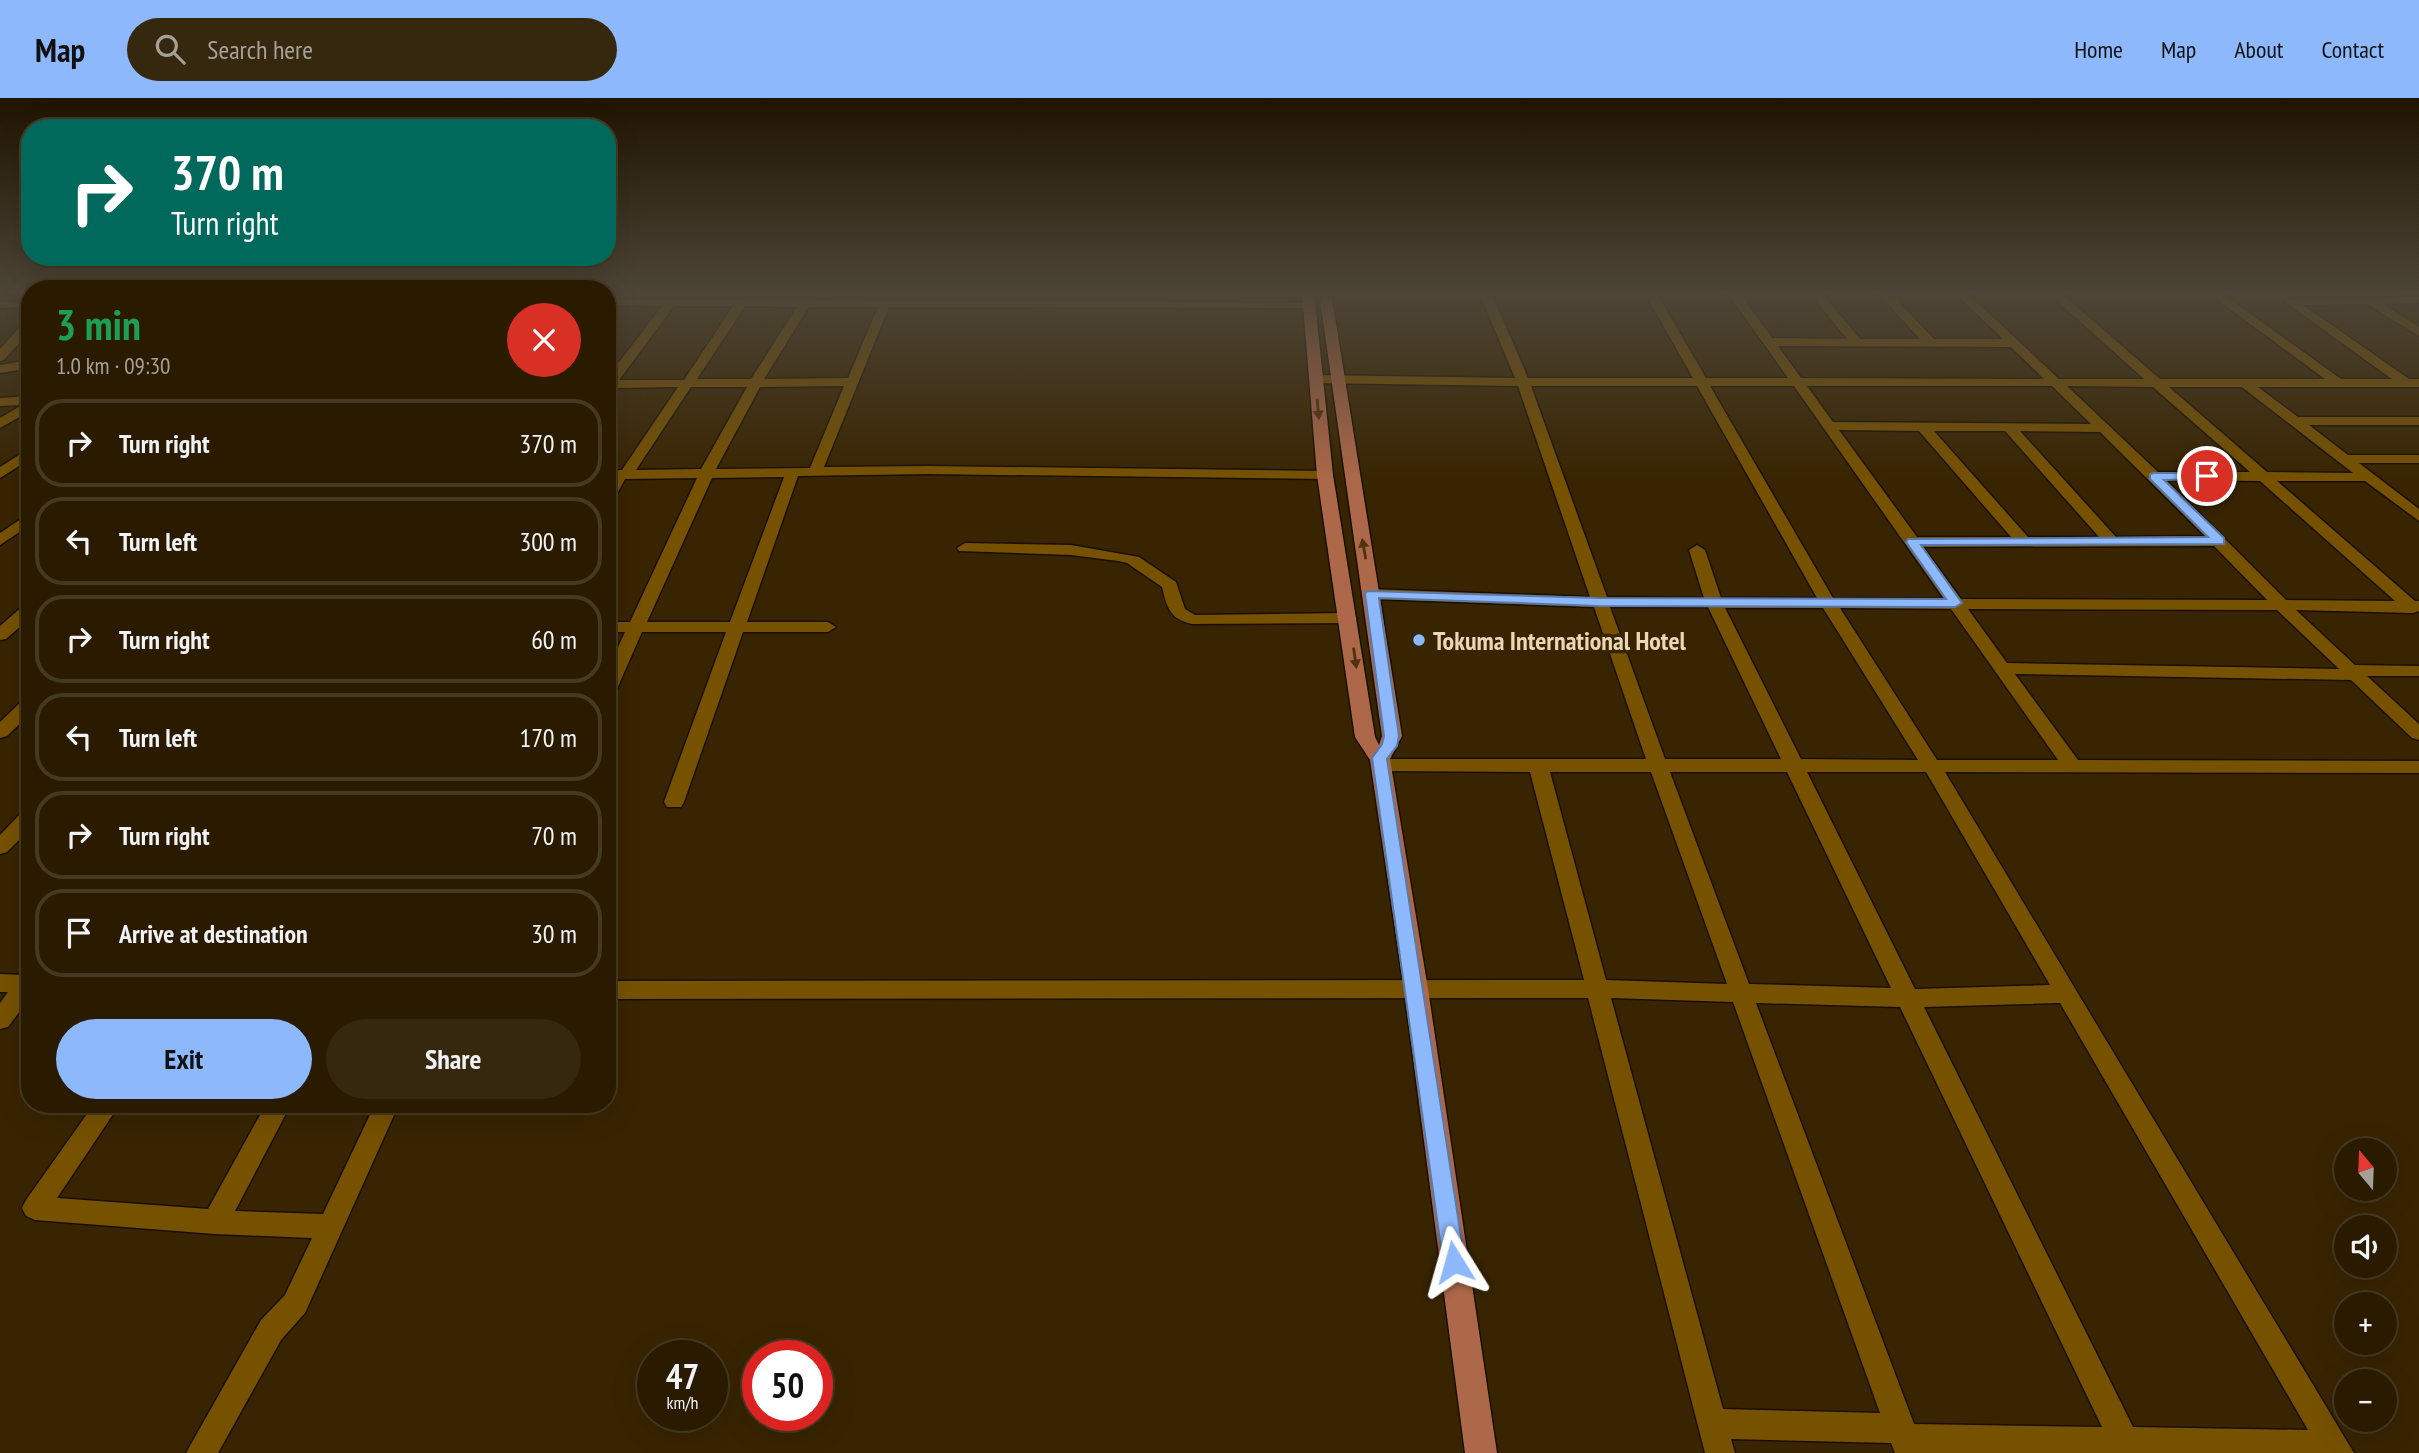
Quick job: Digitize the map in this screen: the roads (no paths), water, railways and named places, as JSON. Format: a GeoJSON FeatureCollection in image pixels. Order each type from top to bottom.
{"type":"FeatureCollection","features":[{"type":"Feature","properties":{"kind":"main road"},"geometry":{"type":"LineString","coordinates":[[1313,355],[1325,475],[1366,737],[1380,762],[1416,989],[1481,1453]]}},
{"type":"Feature","properties":{"kind":"main road"},"geometry":{"type":"LineString","coordinates":[[1335,355],[1392,736],[1380,762]]}},
{"type":"Feature","properties":{"kind":"street"},"geometry":{"type":"LineString","coordinates":[[616,374],[631,355]]}},
{"type":"Feature","properties":{"kind":"street"},"geometry":{"type":"LineString","coordinates":[[618,475],[704,355]]}},
{"type":"Feature","properties":{"kind":"street"},"geometry":{"type":"LineString","coordinates":[[616,672],[706,474],[772,355]]}},
{"type":"Feature","properties":{"kind":"street"},"geometry":{"type":"LineString","coordinates":[[815,473],[863,355]]}},
{"type":"Feature","properties":{"kind":"street"},"geometry":{"type":"LineString","coordinates":[[1512,355],[1740,993],[1905,1440]]}},
{"type":"Feature","properties":{"kind":"street"},"geometry":{"type":"LineString","coordinates":[[1686,355],[1828,603],[1932,767],[2336,1449]]}},
{"type":"Feature","properties":{"kind":"street"},"geometry":{"type":"LineString","coordinates":[[1780,355],[2073,767]]}},
{"type":"Feature","properties":{"kind":"street"},"geometry":{"type":"LineString","coordinates":[[2026,355],[2154,476],[2281,604],[2419,734]]}},
{"type":"Feature","properties":{"kind":"street"},"geometry":{"type":"LineString","coordinates":[[2126,355],[2260,475],[2416,608]]}},
{"type":"Feature","properties":{"kind":"street"},"geometry":{"type":"LineString","coordinates":[[2300,355],[2337,382]]}},
{"type":"Feature","properties":{"kind":"street"},"geometry":{"type":"LineString","coordinates":[[2371,355],[2412,383]]}},
{"type":"Feature","properties":{"kind":"street"},"geometry":{"type":"LineString","coordinates":[[0,369],[21,366]]}},
{"type":"Feature","properties":{"kind":"street"},"geometry":{"type":"LineString","coordinates":[[1315,379],[1339,382],[2412,383]]}},
{"type":"Feature","properties":{"kind":"street"},"geometry":{"type":"LineString","coordinates":[[616,385],[851,382]]}},
{"type":"Feature","properties":{"kind":"street"},"geometry":{"type":"LineString","coordinates":[[2244,382],[2369,477],[2412,506],[2419,516]]}},
{"type":"Feature","properties":{"kind":"street"},"geometry":{"type":"LineString","coordinates":[[0,402],[21,402]]}},
{"type":"Feature","properties":{"kind":"street"},"geometry":{"type":"LineString","coordinates":[[0,424],[21,409]]}},
{"type":"Feature","properties":{"kind":"street"},"geometry":{"type":"LineString","coordinates":[[2294,421],[2419,421]]}},
{"type":"Feature","properties":{"kind":"street"},"geometry":{"type":"LineString","coordinates":[[1831,426],[2104,428]]}},
{"type":"Feature","properties":{"kind":"street"},"geometry":{"type":"LineString","coordinates":[[1922,426],[2023,541]]}},
{"type":"Feature","properties":{"kind":"street"},"geometry":{"type":"LineString","coordinates":[[2008,427],[2111,541]]}},
{"type":"Feature","properties":{"kind":"street"},"geometry":{"type":"LineString","coordinates":[[0,474],[21,459]]}},
{"type":"Feature","properties":{"kind":"street"},"geometry":{"type":"LineString","coordinates":[[2345,459],[2419,459]]}},
{"type":"Feature","properties":{"kind":"street"},"geometry":{"type":"LineString","coordinates":[[618,475],[928,470],[1325,475]]}},
{"type":"Feature","properties":{"kind":"street"},"geometry":{"type":"LineString","coordinates":[[674,802],[792,473]]}},
{"type":"Feature","properties":{"kind":"street"},"geometry":{"type":"LineString","coordinates":[[2154,476],[2369,477]]}},
{"type":"Feature","properties":{"kind":"street"},"geometry":{"type":"LineString","coordinates":[[0,540],[14,528]]}},
{"type":"Feature","properties":{"kind":"street"},"geometry":{"type":"LineString","coordinates":[[1912,542],[2219,541]]}},
{"type":"Feature","properties":{"kind":"street"},"geometry":{"type":"LineString","coordinates":[[965,548],[1071,550],[1133,560],[1170,585],[1177,614],[1182,618],[1201,621],[1349,618]]}},
{"type":"Feature","properties":{"kind":"street"},"geometry":{"type":"LineString","coordinates":[[1697,550],[1714,602],[2128,1448]]}},
{"type":"Feature","properties":{"kind":"street"},"geometry":{"type":"LineString","coordinates":[[1372,594],[1599,602],[2281,604],[2416,608]]}},
{"type":"Feature","properties":{"kind":"street"},"geometry":{"type":"LineString","coordinates":[[0,635],[21,617]]}},
{"type":"Feature","properties":{"kind":"street"},"geometry":{"type":"LineString","coordinates":[[616,627],[828,627]]}},
{"type":"Feature","properties":{"kind":"street"},"geometry":{"type":"LineString","coordinates":[[2002,668],[2419,671]]}},
{"type":"Feature","properties":{"kind":"street"},"geometry":{"type":"LineString","coordinates":[[0,732],[21,712]]}},
{"type":"Feature","properties":{"kind":"street"},"geometry":{"type":"LineString","coordinates":[[1380,762],[1795,767],[2419,767]]}},
{"type":"Feature","properties":{"kind":"street"},"geometry":{"type":"LineString","coordinates":[[1538,764],[1720,1453]]}},
{"type":"Feature","properties":{"kind":"street"},"geometry":{"type":"LineString","coordinates":[[0,847],[21,825]]}},
{"type":"Feature","properties":{"kind":"street"},"geometry":{"type":"LineString","coordinates":[[0,983],[21,983]]}},
{"type":"Feature","properties":{"kind":"street"},"geometry":{"type":"LineString","coordinates":[[616,990],[1596,989],[1907,999],[2066,994]]}},
{"type":"Feature","properties":{"kind":"street"},"geometry":{"type":"LineString","coordinates":[[0,1020],[21,993]]}},
{"type":"Feature","properties":{"kind":"street"},"geometry":{"type":"LineString","coordinates":[[102,1113],[35,1208],[215,1222],[330,1227]]}},
{"type":"Feature","properties":{"kind":"street"},"geometry":{"type":"LineString","coordinates":[[215,1222],[274,1113]]}},
{"type":"Feature","properties":{"kind":"street"},"geometry":{"type":"LineString","coordinates":[[201,1453],[271,1331],[295,1304],[383,1113]]}},
{"type":"Feature","properties":{"kind":"street"},"geometry":{"type":"LineString","coordinates":[[1713,1424],[1905,1440],[2128,1448],[2336,1449]]}},
{"type":"Feature","properties":{"kind":"place","name":"Tokuma International Hotel"},"geometry":{"type":"Point","coordinates":[1419,640]}}]}
